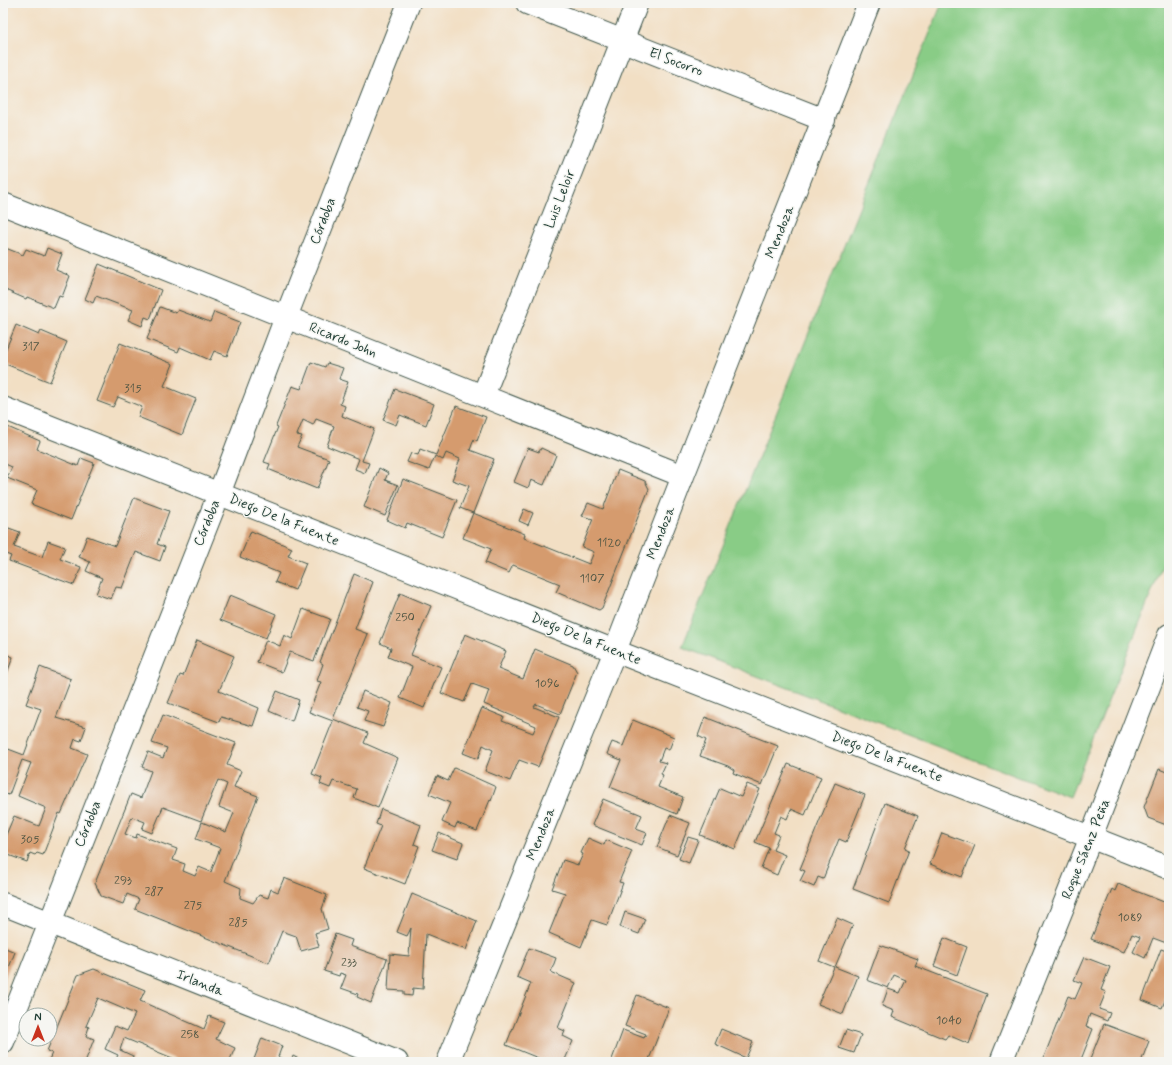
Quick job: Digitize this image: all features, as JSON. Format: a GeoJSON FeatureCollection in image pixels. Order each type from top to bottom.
{"type":"FeatureCollection","features":[{"type":"Feature","properties":{"kind":"street","name":"Córdoba"},"geometry":{"type":"LineString","coordinates":[[3,1042],[219,494],[286,317],[409,3]]}},
{"type":"Feature","properties":{"kind":"street","name":"El Socorro"},"geometry":{"type":"LineString","coordinates":[[527,3],[824,120]]}},
{"type":"Feature","properties":{"kind":"street","name":"Luis Leloir"},"geometry":{"type":"LineString","coordinates":[[483,396],[637,3]]}},
{"type":"Feature","properties":{"kind":"street","name":"Mendoza"},"geometry":{"type":"LineString","coordinates":[[448,1062],[615,651],[869,3]]}},
{"type":"Feature","properties":{"kind":"street","name":"Ricardo John"},"geometry":{"type":"LineString","coordinates":[[3,204],[683,476]]}},
{"type":"Feature","properties":{"kind":"street","name":"Diego De la Fuente"},"geometry":{"type":"LineString","coordinates":[[3,408],[615,651],[1169,868]]}},
{"type":"Feature","properties":{"kind":"street","name":"Roque Sáenz Peña"},"geometry":{"type":"LineString","coordinates":[[1001,1062],[1091,837],[1169,635]]}},
{"type":"Feature","properties":{"kind":"street","name":"Irlanda"},"geometry":{"type":"LineString","coordinates":[[3,904],[398,1062]]}},
{"type":"Feature","properties":{"kind":"green space"},"geometry":{"type":"Polygon","coordinates":[[[942,3],[1169,3],[1169,549],[1070,797],[682,647],[942,3]]]}},
{"type":"Feature","properties":{"kind":"building"},"geometry":{"type":"Polygon","coordinates":[[[3,247],[23,255],[26,249],[44,256],[47,248],[62,254],[56,270],[70,276],[62,297],[59,296],[54,308],[27,297],[26,299],[3,289],[3,247]]]}},
{"type":"Feature","properties":{"kind":"building"},"geometry":{"type":"Polygon","coordinates":[[[99,264],[161,290],[150,319],[145,317],[142,326],[128,320],[133,310],[96,296],[93,303],[85,299],[99,264]]]}},
{"type":"Feature","properties":{"kind":"building"},"geometry":{"type":"Polygon","coordinates":[[[160,307],[176,313],[178,310],[210,322],[214,312],[240,322],[227,356],[214,351],[210,360],[180,347],[178,352],[147,339],[160,307]]]}},
{"type":"Feature","properties":{"kind":"building"},"geometry":{"type":"Polygon","coordinates":[[[16,325],[39,335],[41,331],[67,342],[50,382],[3,363],[3,356],[16,325]]]}},
{"type":"Feature","properties":{"kind":"building"},"geometry":{"type":"Polygon","coordinates":[[[120,343],[173,364],[164,386],[196,399],[182,435],[138,417],[142,407],[118,397],[113,407],[97,401],[120,343]]]}},
{"type":"Feature","properties":{"kind":"building"},"geometry":{"type":"Polygon","coordinates":[[[311,362],[325,367],[327,363],[343,368],[339,379],[348,382],[340,404],[345,406],[342,416],[374,429],[362,461],[369,463],[365,473],[355,469],[359,459],[327,446],[334,426],[316,419],[313,425],[303,420],[297,435],[302,436],[297,447],[329,459],[317,489],[268,469],[270,464],[264,462],[292,386],[301,389],[311,362]]]}},
{"type":"Feature","properties":{"kind":"building"},"geometry":{"type":"Polygon","coordinates":[[[395,389],[434,404],[426,425],[400,415],[396,425],[383,420],[395,389]]]}},
{"type":"Feature","properties":{"kind":"building"},"geometry":{"type":"Polygon","coordinates":[[[456,406],[486,417],[477,441],[474,439],[470,450],[494,459],[473,513],[460,508],[469,486],[452,480],[460,459],[446,453],[443,460],[435,456],[429,470],[407,462],[411,453],[418,455],[420,449],[436,455],[456,406]]]}},
{"type":"Feature","properties":{"kind":"building"},"geometry":{"type":"Polygon","coordinates":[[[3,425],[40,441],[37,449],[78,466],[81,458],[94,463],[71,520],[31,504],[37,490],[7,478],[12,467],[3,463],[3,425]]]}},
{"type":"Feature","properties":{"kind":"building"},"geometry":{"type":"Polygon","coordinates":[[[528,448],[539,452],[541,448],[556,455],[544,485],[531,480],[528,488],[514,482],[528,448]]]}},
{"type":"Feature","properties":{"kind":"building"},"geometry":{"type":"Polygon","coordinates":[[[379,468],[388,473],[385,480],[398,485],[385,516],[364,507],[379,468]]]}},
{"type":"Feature","properties":{"kind":"building"},"geometry":{"type":"Polygon","coordinates":[[[618,470],[645,481],[649,489],[602,608],[599,610],[556,592],[560,584],[513,565],[509,573],[485,563],[491,549],[463,538],[473,513],[525,534],[524,538],[589,564],[594,552],[582,547],[593,519],[582,516],[588,503],[603,509],[618,470]]]}},
{"type":"Feature","properties":{"kind":"building"},"geometry":{"type":"Polygon","coordinates":[[[403,479],[457,500],[442,537],[407,523],[405,528],[387,520],[403,479]]]}},
{"type":"Feature","properties":{"kind":"building"},"geometry":{"type":"Polygon","coordinates":[[[134,498],[169,511],[157,544],[165,547],[160,561],[136,552],[122,588],[116,587],[111,599],[96,594],[102,578],[86,571],[90,562],[79,557],[87,536],[115,546],[134,498]]]}},
{"type":"Feature","properties":{"kind":"building"},"geometry":{"type":"Polygon","coordinates":[[[524,509],[533,513],[528,525],[519,521],[524,509]]]}},
{"type":"Feature","properties":{"kind":"building"},"geometry":{"type":"Polygon","coordinates":[[[3,526],[20,532],[14,547],[42,557],[48,541],[65,547],[60,559],[81,567],[74,585],[9,561],[11,556],[3,553],[3,526]]]}},
{"type":"Feature","properties":{"kind":"building"},"geometry":{"type":"Polygon","coordinates":[[[251,531],[292,548],[288,556],[306,563],[295,590],[275,582],[279,573],[240,557],[251,531]]]}},
{"type":"Feature","properties":{"kind":"building"},"geometry":{"type":"Polygon","coordinates":[[[354,574],[373,582],[355,629],[368,634],[333,719],[368,733],[364,743],[398,758],[378,808],[354,798],[357,789],[333,781],[330,788],[320,784],[322,778],[312,774],[333,721],[309,712],[321,682],[317,681],[323,664],[320,662],[354,574]]]}},
{"type":"Feature","properties":{"kind":"building"},"geometry":{"type":"Polygon","coordinates":[[[400,593],[431,606],[411,655],[441,667],[424,708],[400,698],[412,667],[388,657],[391,648],[380,643],[400,593]]]}},
{"type":"Feature","properties":{"kind":"building"},"geometry":{"type":"Polygon","coordinates":[[[230,595],[276,614],[266,638],[220,620],[230,595]]]}},
{"type":"Feature","properties":{"kind":"building"},"geometry":{"type":"Polygon","coordinates":[[[303,609],[330,619],[314,661],[290,652],[282,672],[257,662],[266,640],[280,646],[284,635],[292,639],[303,609]]]}},
{"type":"Feature","properties":{"kind":"building"},"geometry":{"type":"Polygon","coordinates":[[[465,634],[506,651],[498,669],[523,679],[535,649],[573,665],[577,672],[560,714],[536,704],[534,707],[559,717],[538,767],[519,760],[510,781],[485,771],[493,750],[483,745],[478,759],[463,753],[482,708],[504,717],[502,721],[533,733],[536,726],[484,704],[489,690],[472,684],[464,702],[441,693],[465,634]]]}},
{"type":"Feature","properties":{"kind":"building"},"geometry":{"type":"Polygon","coordinates":[[[197,640],[234,656],[219,691],[259,708],[253,726],[221,717],[219,722],[168,703],[180,675],[183,676],[197,640]]]}},
{"type":"Feature","properties":{"kind":"building"},"geometry":{"type":"Polygon","coordinates":[[[3,653],[13,657],[3,684],[3,653]]]}},
{"type":"Feature","properties":{"kind":"building"},"geometry":{"type":"Polygon","coordinates":[[[40,667],[71,679],[56,718],[86,727],[81,741],[75,739],[72,748],[87,754],[61,814],[59,813],[43,855],[37,853],[35,855],[30,853],[27,862],[3,853],[3,842],[14,816],[39,826],[46,808],[18,796],[31,763],[22,760],[9,795],[3,793],[3,747],[24,755],[41,709],[26,704],[40,667]]]}},
{"type":"Feature","properties":{"kind":"building"},"geometry":{"type":"Polygon","coordinates":[[[277,691],[299,700],[292,721],[269,711],[277,691]]]}},
{"type":"Feature","properties":{"kind":"building"},"geometry":{"type":"Polygon","coordinates":[[[363,691],[392,703],[383,727],[364,721],[368,711],[357,707],[363,691]]]}},
{"type":"Feature","properties":{"kind":"building"},"geometry":{"type":"Polygon","coordinates":[[[163,715],[236,743],[227,765],[241,771],[234,787],[258,796],[225,881],[241,888],[240,898],[253,903],[259,895],[268,898],[271,889],[278,892],[284,878],[327,895],[322,909],[328,929],[315,933],[319,946],[301,951],[296,936],[282,931],[269,963],[135,909],[139,899],[127,894],[123,904],[101,896],[95,883],[131,794],[141,798],[151,771],[142,767],[148,752],[163,758],[167,748],[152,743],[163,715]],[[218,780],[201,821],[163,807],[152,833],[142,829],[145,822],[132,817],[125,834],[136,838],[137,834],[177,849],[173,860],[185,864],[183,871],[195,876],[199,867],[211,872],[220,848],[196,839],[202,822],[226,832],[234,813],[219,807],[227,784],[218,780]]]}},
{"type":"Feature","properties":{"kind":"building"},"geometry":{"type":"Polygon","coordinates":[[[705,717],[778,746],[762,785],[733,773],[734,770],[728,766],[700,756],[706,740],[698,736],[705,717]]]}},
{"type":"Feature","properties":{"kind":"building"},"geometry":{"type":"Polygon","coordinates":[[[633,720],[674,737],[669,750],[664,748],[659,761],[666,763],[661,774],[663,775],[658,787],[683,797],[677,814],[610,787],[621,760],[607,754],[612,742],[623,746],[633,720]]]}},
{"type":"Feature","properties":{"kind":"building"},"geometry":{"type":"Polygon","coordinates":[[[788,764],[821,777],[805,815],[791,809],[787,819],[781,816],[774,833],[779,835],[773,850],[785,855],[777,875],[761,868],[769,848],[755,842],[788,764]]]}},
{"type":"Feature","properties":{"kind":"building"},"geometry":{"type":"Polygon","coordinates":[[[454,768],[496,787],[477,831],[457,823],[455,828],[442,822],[450,803],[429,794],[437,776],[448,781],[454,768]]]}},
{"type":"Feature","properties":{"kind":"building"},"geometry":{"type":"Polygon","coordinates":[[[1159,769],[1169,773],[1169,826],[1148,818],[1144,807],[1159,769]]]}},
{"type":"Feature","properties":{"kind":"building"},"geometry":{"type":"Polygon","coordinates":[[[835,783],[865,795],[846,842],[839,839],[823,879],[818,877],[814,887],[800,881],[805,871],[800,869],[835,783]]]}},
{"type":"Feature","properties":{"kind":"building"},"geometry":{"type":"Polygon","coordinates":[[[747,784],[760,789],[735,849],[700,835],[720,788],[741,797],[747,784]]]}},
{"type":"Feature","properties":{"kind":"building"},"geometry":{"type":"Polygon","coordinates":[[[603,799],[642,815],[636,829],[647,833],[642,845],[592,825],[603,799]]]}},
{"type":"Feature","properties":{"kind":"building"},"geometry":{"type":"Polygon","coordinates":[[[885,803],[918,816],[905,848],[909,850],[889,903],[853,889],[885,803]]]}},
{"type":"Feature","properties":{"kind":"building"},"geometry":{"type":"Polygon","coordinates":[[[381,809],[421,825],[414,844],[419,846],[405,884],[364,868],[381,826],[376,824],[381,809]]]}},
{"type":"Feature","properties":{"kind":"building"},"geometry":{"type":"Polygon","coordinates":[[[670,815],[690,823],[677,855],[657,847],[670,815]]]}},
{"type":"Feature","properties":{"kind":"building"},"geometry":{"type":"Polygon","coordinates":[[[439,833],[463,843],[457,859],[432,850],[439,833]]]}},
{"type":"Feature","properties":{"kind":"building"},"geometry":{"type":"Polygon","coordinates":[[[942,833],[975,845],[962,877],[930,864],[942,833]]]}},
{"type":"Feature","properties":{"kind":"building"},"geometry":{"type":"Polygon","coordinates":[[[688,837],[698,840],[689,863],[679,859],[688,837]]]}},
{"type":"Feature","properties":{"kind":"building"},"geometry":{"type":"Polygon","coordinates":[[[588,838],[604,845],[606,840],[632,851],[619,882],[623,883],[607,925],[592,920],[581,947],[549,933],[565,893],[552,889],[563,860],[578,865],[583,854],[581,853],[588,838]]]}},
{"type":"Feature","properties":{"kind":"building"},"geometry":{"type":"Polygon","coordinates":[[[1118,884],[1169,904],[1169,944],[1153,938],[1145,958],[1133,952],[1140,937],[1132,934],[1124,952],[1091,939],[1112,889],[1115,891],[1118,884]]]}},
{"type":"Feature","properties":{"kind":"building"},"geometry":{"type":"Polygon","coordinates":[[[412,894],[477,921],[466,950],[426,934],[423,989],[413,988],[412,996],[404,995],[404,991],[388,990],[390,954],[409,956],[411,928],[407,936],[397,932],[412,894]]]}},
{"type":"Feature","properties":{"kind":"building"},"geometry":{"type":"Polygon","coordinates":[[[625,912],[645,919],[639,934],[620,927],[625,912]]]}},
{"type":"Feature","properties":{"kind":"building"},"geometry":{"type":"Polygon","coordinates":[[[837,918],[853,925],[835,967],[858,976],[843,1014],[818,1004],[834,967],[819,961],[837,918]]]}},
{"type":"Feature","properties":{"kind":"building"},"geometry":{"type":"Polygon","coordinates":[[[335,934],[352,940],[350,946],[387,959],[371,1003],[357,997],[358,994],[341,988],[346,975],[340,973],[339,976],[324,971],[331,952],[329,951],[335,934]]]}},
{"type":"Feature","properties":{"kind":"building"},"geometry":{"type":"Polygon","coordinates":[[[944,938],[967,947],[957,975],[934,966],[944,938]]]}},
{"type":"Feature","properties":{"kind":"building"},"geometry":{"type":"Polygon","coordinates":[[[880,945],[918,959],[915,966],[987,994],[969,1044],[948,1035],[945,1039],[892,1017],[894,1011],[882,1006],[888,989],[900,993],[906,980],[894,975],[888,988],[867,980],[880,945]]]}},
{"type":"Feature","properties":{"kind":"building"},"geometry":{"type":"Polygon","coordinates":[[[3,947],[15,952],[3,983],[3,947]]]}},
{"type":"Feature","properties":{"kind":"building"},"geometry":{"type":"Polygon","coordinates":[[[529,948],[556,958],[551,972],[576,983],[558,1028],[565,1031],[563,1036],[573,1041],[564,1062],[548,1062],[506,1045],[531,983],[517,977],[529,948]]]}},
{"type":"Feature","properties":{"kind":"building"},"geometry":{"type":"Polygon","coordinates":[[[1161,949],[1169,952],[1169,990],[1162,1008],[1142,1000],[1161,949]]]}},
{"type":"Feature","properties":{"kind":"building"},"geometry":{"type":"Polygon","coordinates":[[[1084,957],[1110,967],[1101,990],[1106,992],[1099,1009],[1110,1013],[1107,1021],[1090,1014],[1086,1026],[1093,1029],[1080,1062],[1042,1062],[1068,996],[1075,999],[1082,983],[1074,980],[1084,957]]]}},
{"type":"Feature","properties":{"kind":"building"},"geometry":{"type":"Polygon","coordinates":[[[94,969],[145,990],[140,1001],[204,1029],[209,1016],[224,1022],[216,1039],[235,1048],[229,1062],[182,1062],[124,1038],[120,1050],[133,1056],[131,1062],[115,1061],[118,1055],[105,1049],[115,1026],[127,1031],[135,1014],[98,998],[86,1026],[89,1027],[86,1036],[94,1039],[85,1062],[48,1062],[52,1053],[47,1051],[49,1047],[58,1047],[58,1024],[78,975],[94,969]]]}},
{"type":"Feature","properties":{"kind":"building"},"geometry":{"type":"Polygon","coordinates":[[[637,995],[669,1008],[648,1062],[611,1062],[623,1030],[644,1038],[646,1034],[625,1026],[637,995]]]}},
{"type":"Feature","properties":{"kind":"building"},"geometry":{"type":"Polygon","coordinates":[[[1104,1024],[1149,1041],[1141,1062],[1089,1062],[1104,1024]]]}},
{"type":"Feature","properties":{"kind":"building"},"geometry":{"type":"Polygon","coordinates":[[[721,1029],[753,1042],[746,1058],[715,1044],[721,1029]]]}},
{"type":"Feature","properties":{"kind":"building"},"geometry":{"type":"Polygon","coordinates":[[[846,1030],[861,1035],[854,1053],[839,1048],[846,1030]]]}},
{"type":"Feature","properties":{"kind":"building"},"geometry":{"type":"Polygon","coordinates":[[[262,1038],[282,1046],[278,1057],[290,1062],[253,1062],[262,1038]]]}},
{"type":"Feature","properties":{"kind":"building"},"geometry":{"type":"Polygon","coordinates":[[[293,1056],[303,1061],[302,1062],[290,1062],[293,1056]]]}}]}
